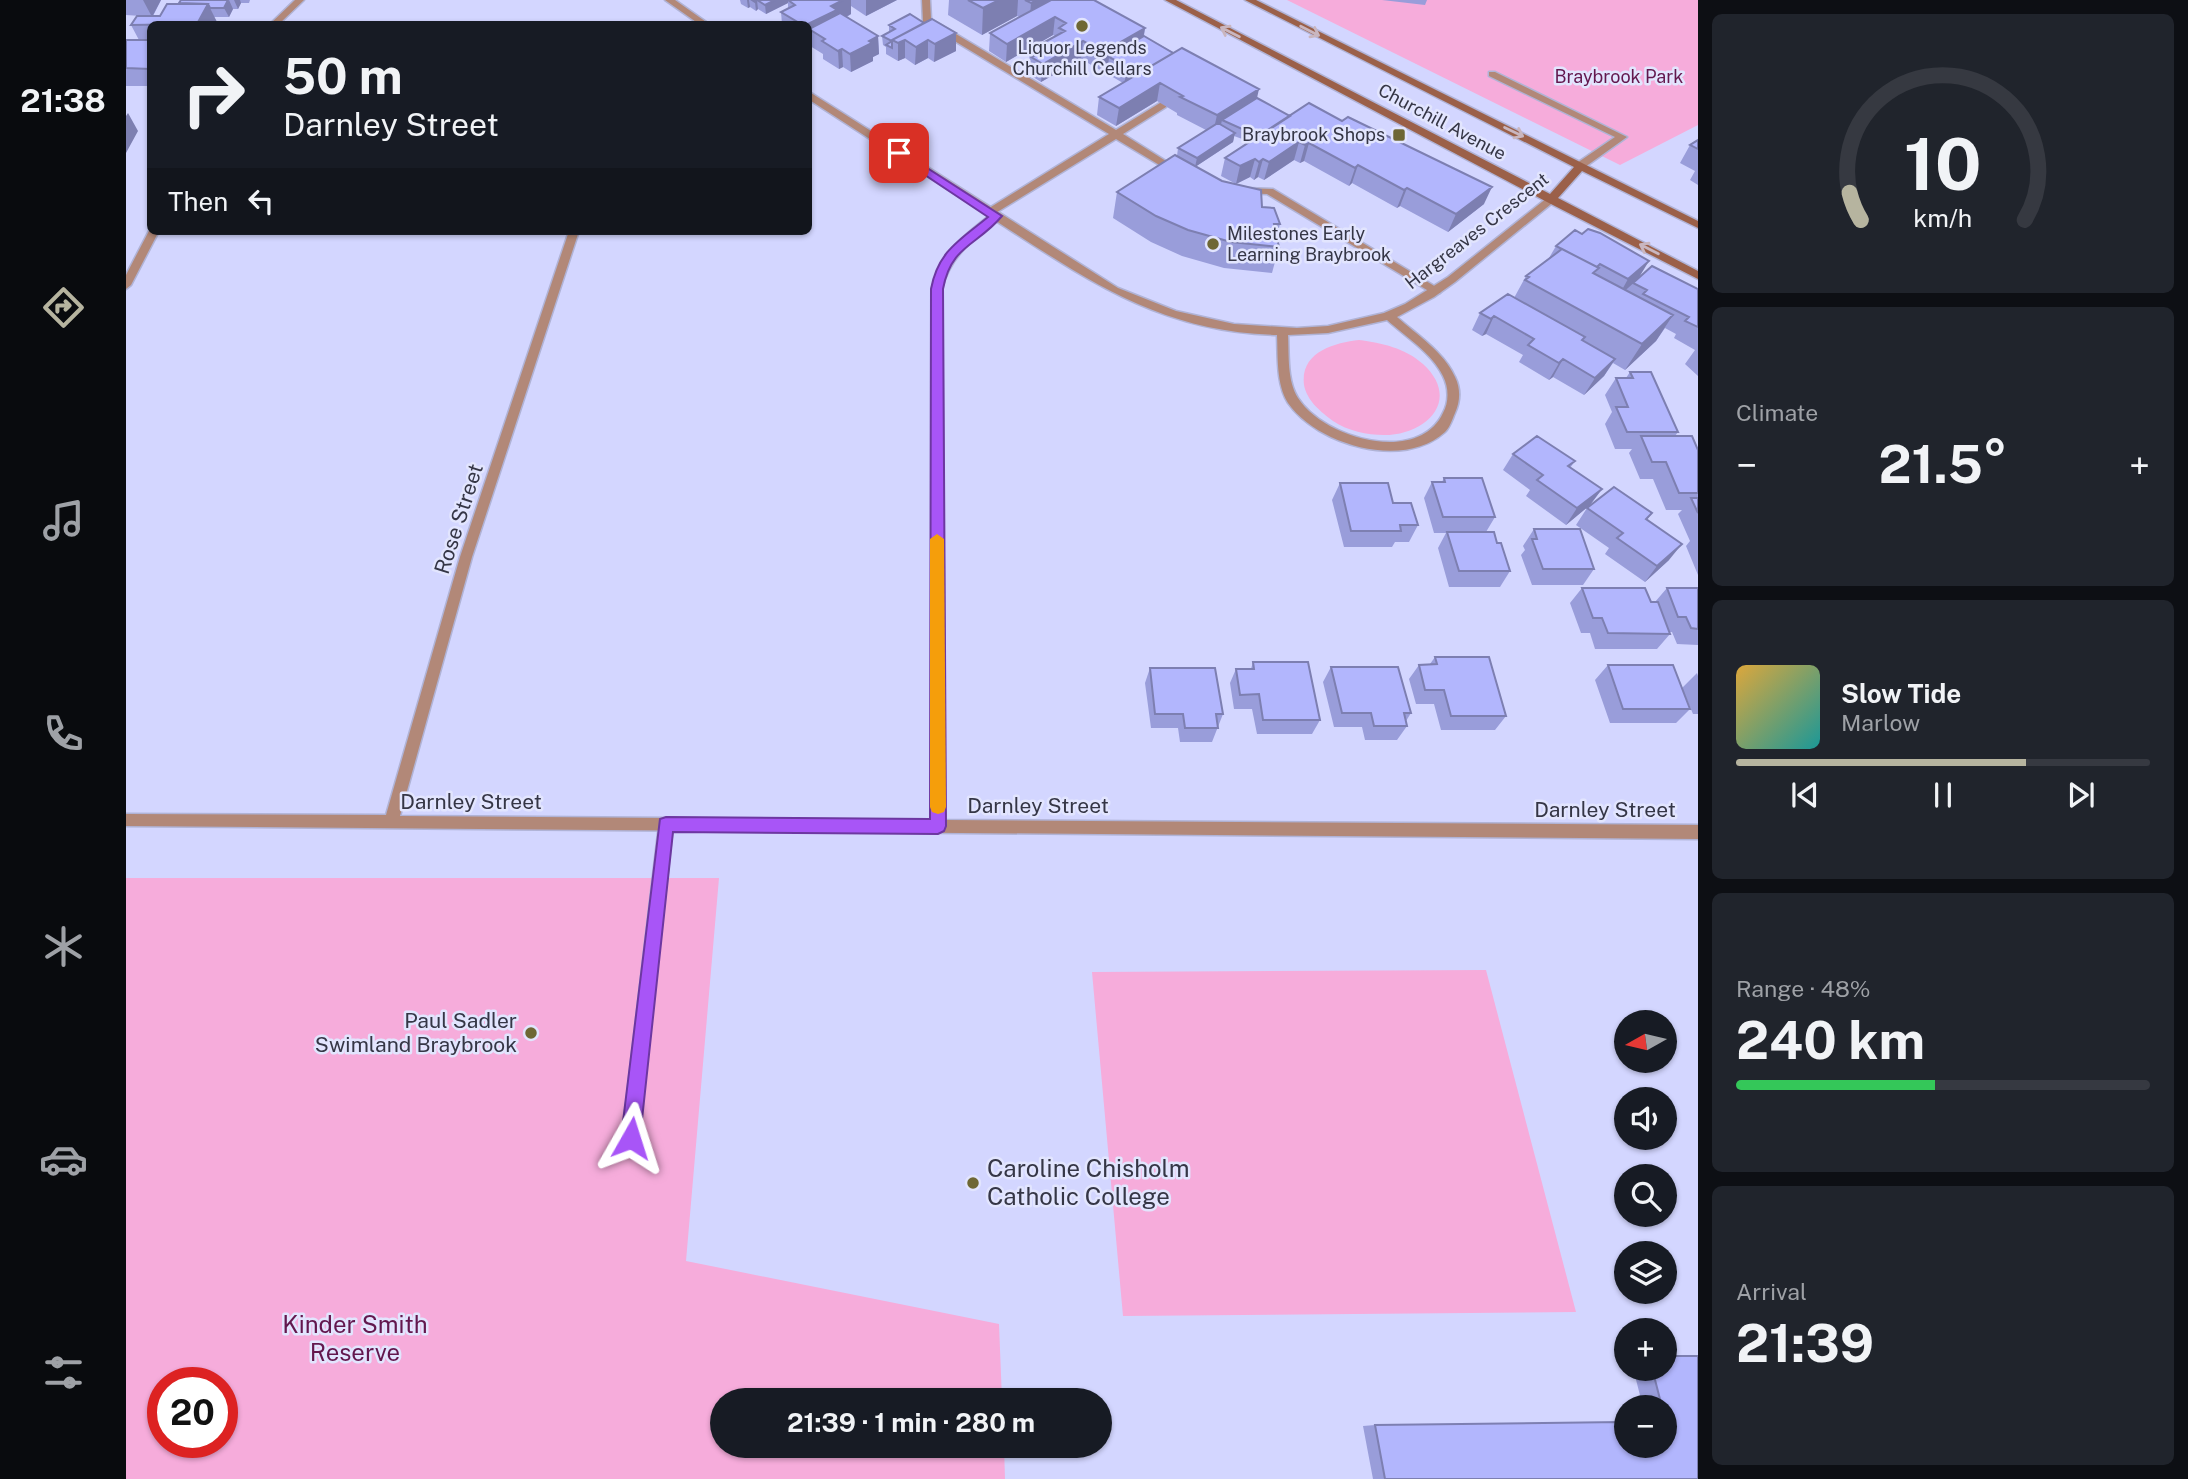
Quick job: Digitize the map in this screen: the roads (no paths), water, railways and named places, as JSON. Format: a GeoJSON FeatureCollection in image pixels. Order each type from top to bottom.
{"type":"FeatureCollection","features":[{"type":"Feature","properties":{"kind":"main road","name":"Churchill Avenue"},"geometry":{"type":"LineString","coordinates":[[1169,0],[1698,275]]}},
{"type":"Feature","properties":{"kind":"main road","name":"Churchill Avenue"},"geometry":{"type":"LineString","coordinates":[[1249,0],[1698,225]]}},
{"type":"Feature","properties":{"kind":"main road","name":"Hargreaves Crescent"},"geometry":{"type":"LineString","coordinates":[[1551,200],[1581,165]]}},
{"type":"Feature","properties":{"kind":"street"},"geometry":{"type":"LineString","coordinates":[[277,21],[300,0]]}},
{"type":"Feature","properties":{"kind":"street"},"geometry":{"type":"LineString","coordinates":[[669,0],[700,21]]}},
{"type":"Feature","properties":{"kind":"street"},"geometry":{"type":"LineString","coordinates":[[926,0],[926,20],[1118,133],[1184,176]]}},
{"type":"Feature","properties":{"kind":"street"},"geometry":{"type":"LineString","coordinates":[[1492,74],[1622,137],[1581,165]]}},
{"type":"Feature","properties":{"kind":"street","name":"Hargreaves Crescent"},"geometry":{"type":"LineString","coordinates":[[812,96],[1114,290],[1183,317],[1234,327],[1282,331],[1355,326],[1389,316],[1436,290],[1551,200]]}},
{"type":"Feature","properties":{"kind":"street"},"geometry":{"type":"LineString","coordinates":[[938,826],[937,289],[940,271],[948,256],[993,214],[1163,105]]}},
{"type":"Feature","properties":{"kind":"street"},"geometry":{"type":"LineString","coordinates":[[1232,191],[1269,191],[1436,290]]}},
{"type":"Feature","properties":{"kind":"street"},"geometry":{"type":"LineString","coordinates":[[126,285],[152,235]]}},
{"type":"Feature","properties":{"kind":"street","name":"Rose Street"},"geometry":{"type":"LineString","coordinates":[[391,823],[466,557],[573,235]]}},
{"type":"Feature","properties":{"kind":"street"},"geometry":{"type":"LineString","coordinates":[[1282,331],[1287,381],[1293,401],[1305,415],[1321,428],[1345,440],[1373,446],[1417,443],[1437,432],[1451,413],[1454,396],[1450,378],[1436,358],[1389,316]]}},
{"type":"Feature","properties":{"kind":"street","name":"Darnley Street"},"geometry":{"type":"LineString","coordinates":[[126,820],[1698,832]]}},
{"type":"Feature","properties":{"kind":"street"},"geometry":{"type":"LineString","coordinates":[[631,1138],[666,825]]}},
{"type":"Feature","properties":{"kind":"place","name":"Liquor Legends Churchill Cellars"},"geometry":{"type":"Point","coordinates":[1082,26]}},
{"type":"Feature","properties":{"kind":"place","name":"Braybrook Shops"},"geometry":{"type":"Point","coordinates":[1399,135]}},
{"type":"Feature","properties":{"kind":"place","name":"Milestones Early Learning Braybrook"},"geometry":{"type":"Point","coordinates":[1213,244]}},
{"type":"Feature","properties":{"kind":"place","name":"Paul Sadler Swimland Braybrook"},"geometry":{"type":"Point","coordinates":[531,1033]}},
{"type":"Feature","properties":{"kind":"place","name":"Caroline Chisholm Catholic College"},"geometry":{"type":"Point","coordinates":[973,1183]}},
{"type":"Feature","properties":{"kind":"park label","name":"Braybrook Park"},"geometry":{"type":"Point","coordinates":[1619,77]}},
{"type":"Feature","properties":{"kind":"park label","name":"Kinder Smith Reserve"},"geometry":{"type":"Point","coordinates":[355,1339]}}]}
